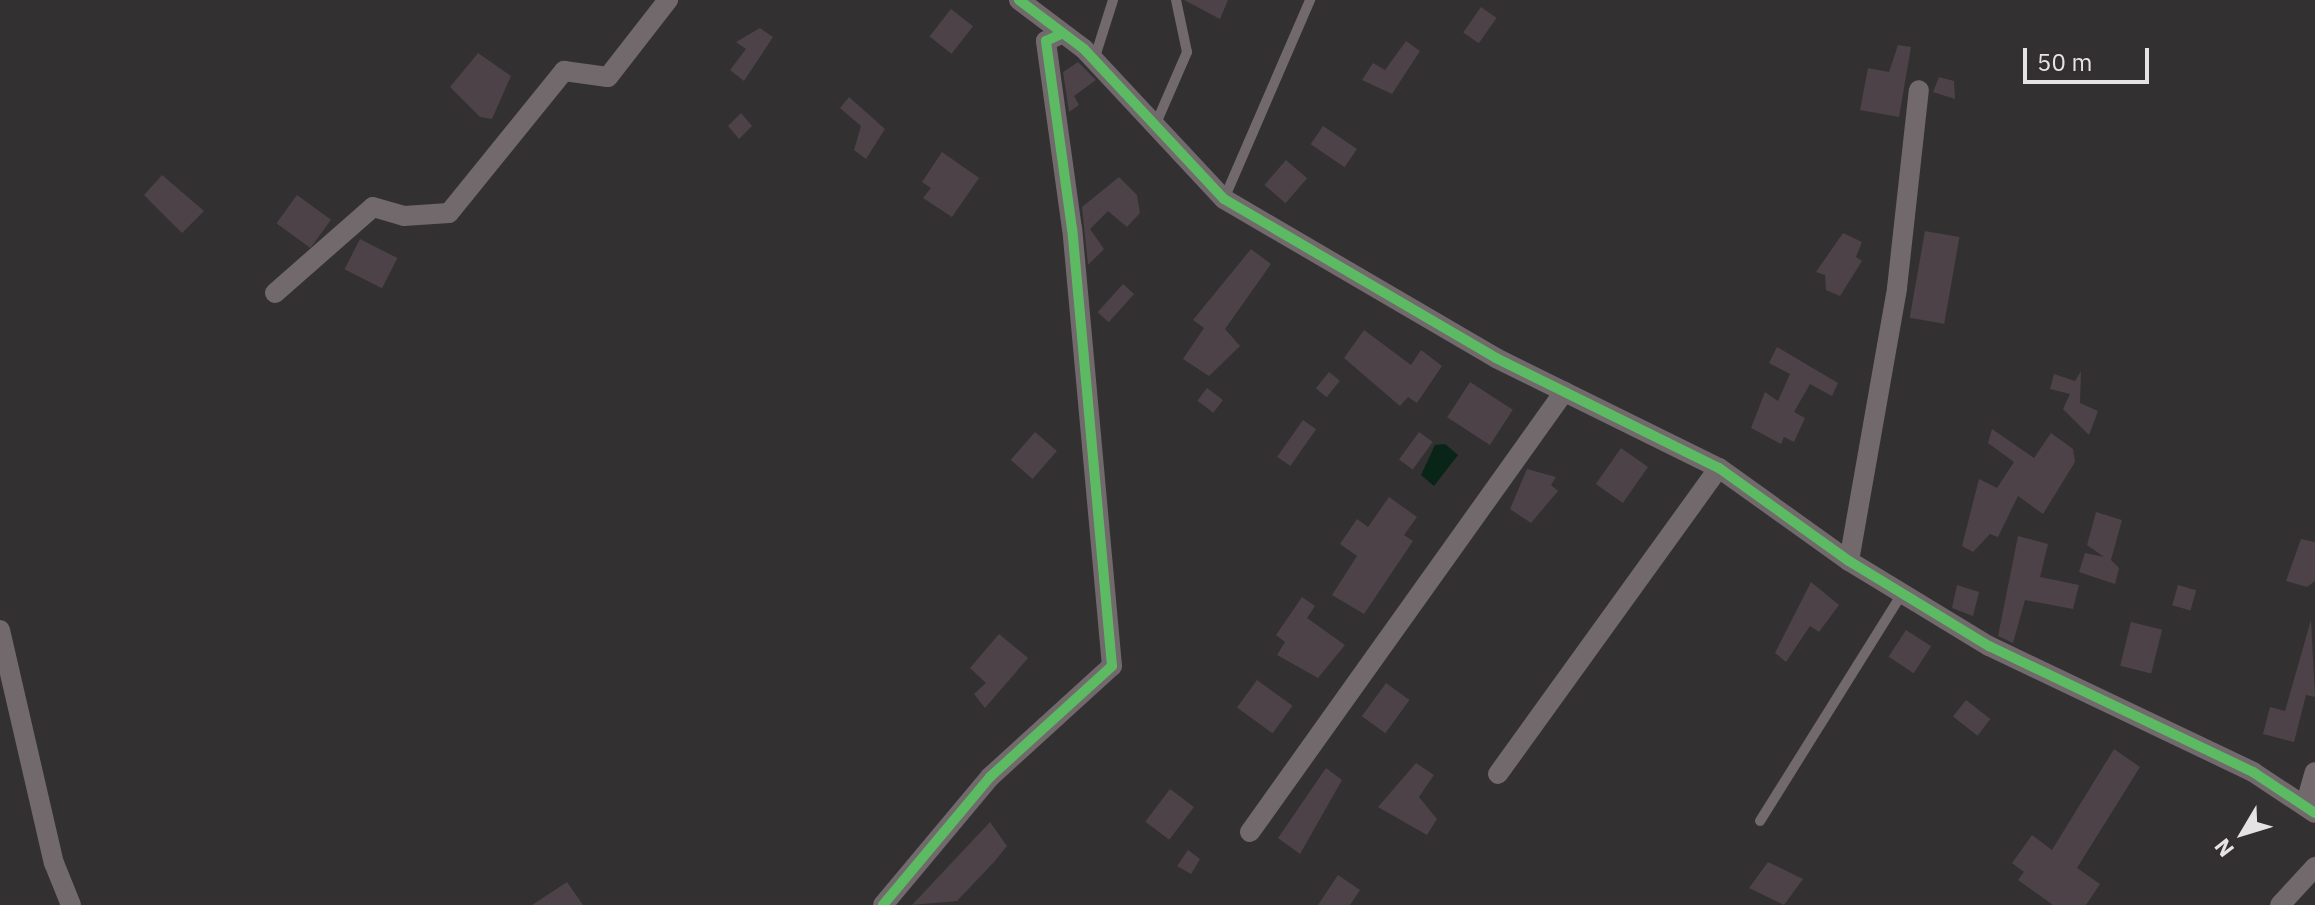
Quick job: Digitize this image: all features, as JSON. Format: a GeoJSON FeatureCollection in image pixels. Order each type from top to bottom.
{"type":"FeatureCollection","features":[{"type":"Feature","properties":{"kind":"street"},"geometry":{"type":"LineString","coordinates":[[275,293],[373,207],[404,216],[449,213],[564,71],[608,77],[668,0]]}},
{"type":"Feature","properties":{"kind":"street"},"geometry":{"type":"LineString","coordinates":[[1019,0],[1094,60],[1153,130],[1224,199],[1564,392],[1719,468],[1849,561],[2071,688],[2253,772],[2310,810],[2315,772]]}},
{"type":"Feature","properties":{"kind":"street"},"geometry":{"type":"LineString","coordinates":[[883,905],[990,777],[1112,666],[1072,229],[1046,41],[1061,34]]}},
{"type":"Feature","properties":{"kind":"street"},"geometry":{"type":"LineString","coordinates":[[1849,561],[1897,288],[1919,90]]}},
{"type":"Feature","properties":{"kind":"street"},"geometry":{"type":"LineString","coordinates":[[1250,832],[1564,392]]}},
{"type":"Feature","properties":{"kind":"street"},"geometry":{"type":"LineString","coordinates":[[1498,774],[1719,468]]}},
{"type":"Feature","properties":{"kind":"street"},"geometry":{"type":"LineString","coordinates":[[0,630],[54,863],[71,905]]}},
{"type":"Feature","properties":{"kind":"street"},"geometry":{"type":"LineString","coordinates":[[2280,905],[2315,867]]}},
{"type":"Feature","properties":{"kind":"lane"},"geometry":{"type":"LineString","coordinates":[[1094,60],[1113,0]]}},
{"type":"Feature","properties":{"kind":"lane"},"geometry":{"type":"LineString","coordinates":[[1153,130],[1187,52],[1176,0]]}},
{"type":"Feature","properties":{"kind":"lane"},"geometry":{"type":"LineString","coordinates":[[1224,199],[1310,0]]}},
{"type":"Feature","properties":{"kind":"lane"},"geometry":{"type":"LineString","coordinates":[[1760,821],[1902,594]]}},
{"type":"Feature","properties":{"kind":"shaded area"},"geometry":{"type":"Polygon","coordinates":[[[1445,444],[1458,455],[1434,486],[1421,475],[1435,445],[1445,444]]]}},
{"type":"Feature","properties":{"kind":"building"},"geometry":{"type":"Polygon","coordinates":[[[1184,0],[1228,0],[1220,19],[1184,0]]]}},
{"type":"Feature","properties":{"kind":"building"},"geometry":{"type":"Polygon","coordinates":[[[1481,7],[1497,18],[1479,43],[1463,32],[1481,7]]]}},
{"type":"Feature","properties":{"kind":"building"},"geometry":{"type":"Polygon","coordinates":[[[951,9],[973,26],[952,54],[929,37],[951,9]]]}},
{"type":"Feature","properties":{"kind":"building"},"geometry":{"type":"Polygon","coordinates":[[[760,28],[773,37],[744,81],[730,70],[746,49],[736,42],[760,28]]]}},
{"type":"Feature","properties":{"kind":"building"},"geometry":{"type":"Polygon","coordinates":[[[1406,41],[1420,51],[1392,94],[1362,80],[1373,63],[1385,70],[1406,41]]]}},
{"type":"Feature","properties":{"kind":"building"},"geometry":{"type":"Polygon","coordinates":[[[1898,45],[1911,47],[1899,117],[1860,110],[1868,68],[1889,72],[1898,45]]]}},
{"type":"Feature","properties":{"kind":"building"},"geometry":{"type":"Polygon","coordinates":[[[478,53],[511,76],[492,119],[480,117],[450,87],[478,53]]]}},
{"type":"Feature","properties":{"kind":"building"},"geometry":{"type":"Polygon","coordinates":[[[1078,62],[1096,80],[1074,96],[1079,105],[1069,112],[1063,72],[1078,62]]]}},
{"type":"Feature","properties":{"kind":"building"},"geometry":{"type":"Polygon","coordinates":[[[1939,77],[1954,81],[1955,99],[1933,92],[1939,77]]]}},
{"type":"Feature","properties":{"kind":"building"},"geometry":{"type":"Polygon","coordinates":[[[849,97],[885,129],[866,159],[854,150],[861,126],[840,108],[849,97]]]}},
{"type":"Feature","properties":{"kind":"building"},"geometry":{"type":"Polygon","coordinates":[[[741,113],[752,126],[739,139],[728,126],[741,113]]]}},
{"type":"Feature","properties":{"kind":"building"},"geometry":{"type":"Polygon","coordinates":[[[1323,126],[1357,149],[1345,167],[1311,144],[1323,126]]]}},
{"type":"Feature","properties":{"kind":"building"},"geometry":{"type":"Polygon","coordinates":[[[942,152],[979,178],[952,217],[923,198],[931,188],[922,182],[942,152]]]}},
{"type":"Feature","properties":{"kind":"building"},"geometry":{"type":"Polygon","coordinates":[[[1286,160],[1307,178],[1285,203],[1264,185],[1286,160]]]}},
{"type":"Feature","properties":{"kind":"building"},"geometry":{"type":"Polygon","coordinates":[[[162,175],[204,211],[182,233],[144,195],[162,175]]]}},
{"type":"Feature","properties":{"kind":"building"},"geometry":{"type":"Polygon","coordinates":[[[1119,177],[1137,195],[1140,213],[1127,227],[1108,211],[1090,229],[1104,249],[1088,265],[1082,207],[1119,177]]]}},
{"type":"Feature","properties":{"kind":"building"},"geometry":{"type":"Polygon","coordinates":[[[297,195],[331,220],[310,248],[276,223],[297,195]]]}},
{"type":"Feature","properties":{"kind":"building"},"geometry":{"type":"Polygon","coordinates":[[[1925,231],[1959,237],[1944,324],[1910,318],[1925,231]]]}},
{"type":"Feature","properties":{"kind":"building"},"geometry":{"type":"Polygon","coordinates":[[[1843,233],[1862,242],[1856,257],[1862,261],[1840,296],[1826,290],[1825,275],[1816,272],[1843,233]]]}},
{"type":"Feature","properties":{"kind":"building"},"geometry":{"type":"Polygon","coordinates":[[[360,239],[397,258],[382,288],[345,269],[360,239]]]}},
{"type":"Feature","properties":{"kind":"building"},"geometry":{"type":"Polygon","coordinates":[[[1251,249],[1271,264],[1225,329],[1240,346],[1209,376],[1183,359],[1204,328],[1193,320],[1251,249]]]}},
{"type":"Feature","properties":{"kind":"building"},"geometry":{"type":"Polygon","coordinates":[[[1123,284],[1134,294],[1109,322],[1098,312],[1123,284]]]}},
{"type":"Feature","properties":{"kind":"building"},"geometry":{"type":"Polygon","coordinates":[[[1364,330],[1411,365],[1421,350],[1442,366],[1417,403],[1408,397],[1400,406],[1344,358],[1364,330]]]}},
{"type":"Feature","properties":{"kind":"building"},"geometry":{"type":"Polygon","coordinates":[[[1777,347],[1838,383],[1832,396],[1810,384],[1794,412],[1805,418],[1794,442],[1784,437],[1781,444],[1751,428],[1765,392],[1778,401],[1790,374],[1769,363],[1777,347]]]}},
{"type":"Feature","properties":{"kind":"building"},"geometry":{"type":"Polygon","coordinates":[[[2081,371],[2080,403],[2098,411],[2089,435],[2063,409],[2070,394],[2050,389],[2054,374],[2075,381],[2081,371]]]}},
{"type":"Feature","properties":{"kind":"building"},"geometry":{"type":"Polygon","coordinates":[[[1329,372],[1340,381],[1327,397],[1316,388],[1329,372]]]}},
{"type":"Feature","properties":{"kind":"building"},"geometry":{"type":"Polygon","coordinates":[[[1470,382],[1513,410],[1490,445],[1447,417],[1470,382]]]}},
{"type":"Feature","properties":{"kind":"building"},"geometry":{"type":"Polygon","coordinates":[[[1207,388],[1223,400],[1213,413],[1197,401],[1207,388]]]}},
{"type":"Feature","properties":{"kind":"building"},"geometry":{"type":"Polygon","coordinates":[[[1303,420],[1316,429],[1290,466],[1277,457],[1303,420]]]}},
{"type":"Feature","properties":{"kind":"building"},"geometry":{"type":"Polygon","coordinates":[[[1992,429],[2034,458],[2051,433],[2073,449],[2075,462],[2043,514],[2018,496],[1998,537],[1990,534],[1973,552],[1962,546],[1979,479],[1997,488],[2014,462],[1988,443],[1992,429]]]}},
{"type":"Feature","properties":{"kind":"building"},"geometry":{"type":"Polygon","coordinates":[[[1035,432],[1057,451],[1033,479],[1011,460],[1035,432]]]}},
{"type":"Feature","properties":{"kind":"building"},"geometry":{"type":"Polygon","coordinates":[[[1419,432],[1433,442],[1413,469],[1399,460],[1419,432]]]}},
{"type":"Feature","properties":{"kind":"building"},"geometry":{"type":"Polygon","coordinates":[[[1621,448],[1648,467],[1623,503],[1596,484],[1621,448]]]}},
{"type":"Feature","properties":{"kind":"building"},"geometry":{"type":"Polygon","coordinates":[[[1527,469],[1556,477],[1551,485],[1558,491],[1531,523],[1510,509],[1527,469]]]}},
{"type":"Feature","properties":{"kind":"building"},"geometry":{"type":"Polygon","coordinates":[[[1389,497],[1417,517],[1404,535],[1413,541],[1364,614],[1332,595],[1357,556],[1340,544],[1357,519],[1368,527],[1389,497]]]}},
{"type":"Feature","properties":{"kind":"building"},"geometry":{"type":"Polygon","coordinates":[[[2096,512],[2122,520],[2111,560],[2119,568],[2115,584],[2079,572],[2085,553],[2104,557],[2087,545],[2096,512]]]}},
{"type":"Feature","properties":{"kind":"building"},"geometry":{"type":"Polygon","coordinates":[[[2018,536],[2048,544],[2040,577],[2079,585],[2073,609],[2025,600],[2013,643],[1998,636],[2018,536]]]}},
{"type":"Feature","properties":{"kind":"building"},"geometry":{"type":"Polygon","coordinates":[[[2301,539],[2315,542],[2315,581],[2307,587],[2286,581],[2301,539]]]}},
{"type":"Feature","properties":{"kind":"building"},"geometry":{"type":"Polygon","coordinates":[[[1811,582],[1839,605],[1819,632],[1810,626],[1786,662],[1775,653],[1811,582]]]}},
{"type":"Feature","properties":{"kind":"building"},"geometry":{"type":"Polygon","coordinates":[[[1957,585],[1979,592],[1973,616],[1952,608],[1957,585]]]}},
{"type":"Feature","properties":{"kind":"building"},"geometry":{"type":"Polygon","coordinates":[[[2178,585],[2196,590],[2190,610],[2172,605],[2178,585]]]}},
{"type":"Feature","properties":{"kind":"building"},"geometry":{"type":"Polygon","coordinates":[[[1302,597],[1315,606],[1307,618],[1345,645],[1318,678],[1277,655],[1285,642],[1276,635],[1302,597]]]}},
{"type":"Feature","properties":{"kind":"building"},"geometry":{"type":"Polygon","coordinates":[[[2311,620],[2315,697],[2306,695],[2294,742],[2263,734],[2270,707],[2285,711],[2311,620]]]}},
{"type":"Feature","properties":{"kind":"building"},"geometry":{"type":"Polygon","coordinates":[[[2131,622],[2162,630],[2151,673],[2120,666],[2131,622]]]}},
{"type":"Feature","properties":{"kind":"building"},"geometry":{"type":"Polygon","coordinates":[[[1906,630],[1931,646],[1914,673],[1889,657],[1906,630]]]}},
{"type":"Feature","properties":{"kind":"building"},"geometry":{"type":"Polygon","coordinates":[[[999,634],[1028,658],[985,708],[974,694],[986,683],[970,668],[999,634]]]}},
{"type":"Feature","properties":{"kind":"building"},"geometry":{"type":"Polygon","coordinates":[[[1257,680],[1293,706],[1273,733],[1237,708],[1257,680]]]}},
{"type":"Feature","properties":{"kind":"building"},"geometry":{"type":"Polygon","coordinates":[[[1386,683],[1409,700],[1385,733],[1362,716],[1386,683]]]}},
{"type":"Feature","properties":{"kind":"building"},"geometry":{"type":"Polygon","coordinates":[[[1966,700],[1990,719],[1977,736],[1953,717],[1966,700]]]}},
{"type":"Feature","properties":{"kind":"building"},"geometry":{"type":"Polygon","coordinates":[[[2114,749],[2140,767],[2077,868],[2100,884],[2086,905],[2053,905],[2018,880],[2024,872],[2012,863],[2032,835],[2052,850],[2114,749]]]}},
{"type":"Feature","properties":{"kind":"building"},"geometry":{"type":"Polygon","coordinates":[[[1416,763],[1434,775],[1419,797],[1437,819],[1427,835],[1378,807],[1416,763]]]}},
{"type":"Feature","properties":{"kind":"building"},"geometry":{"type":"Polygon","coordinates":[[[1326,768],[1342,780],[1300,854],[1278,838],[1326,768]]]}},
{"type":"Feature","properties":{"kind":"building"},"geometry":{"type":"Polygon","coordinates":[[[1170,789],[1194,807],[1169,840],[1145,822],[1170,789]]]}},
{"type":"Feature","properties":{"kind":"building"},"geometry":{"type":"Polygon","coordinates":[[[990,822],[1007,846],[994,862],[957,901],[912,905],[990,822]]]}},
{"type":"Feature","properties":{"kind":"building"},"geometry":{"type":"Polygon","coordinates":[[[1188,850],[1200,859],[1191,874],[1177,866],[1188,850]]]}},
{"type":"Feature","properties":{"kind":"building"},"geometry":{"type":"Polygon","coordinates":[[[1768,862],[1803,879],[1784,905],[1749,888],[1768,862]]]}},
{"type":"Feature","properties":{"kind":"building"},"geometry":{"type":"Polygon","coordinates":[[[1338,875],[1360,890],[1350,905],[1318,905],[1338,875]]]}},
{"type":"Feature","properties":{"kind":"building"},"geometry":{"type":"Polygon","coordinates":[[[567,882],[583,905],[532,905],[567,882]]]}},
{"type":"Feature","properties":{"kind":"cycle path"},"geometry":{"type":"LineString","coordinates":[[1019,0],[1084,49],[1224,199],[1496,358],[1719,468],[1849,561],[1989,646],[2253,772],[2315,813]]}},
{"type":"Feature","properties":{"kind":"cycle path"},"geometry":{"type":"LineString","coordinates":[[883,905],[990,777],[1112,666],[1072,229],[1046,41],[1061,34]]}}]}
